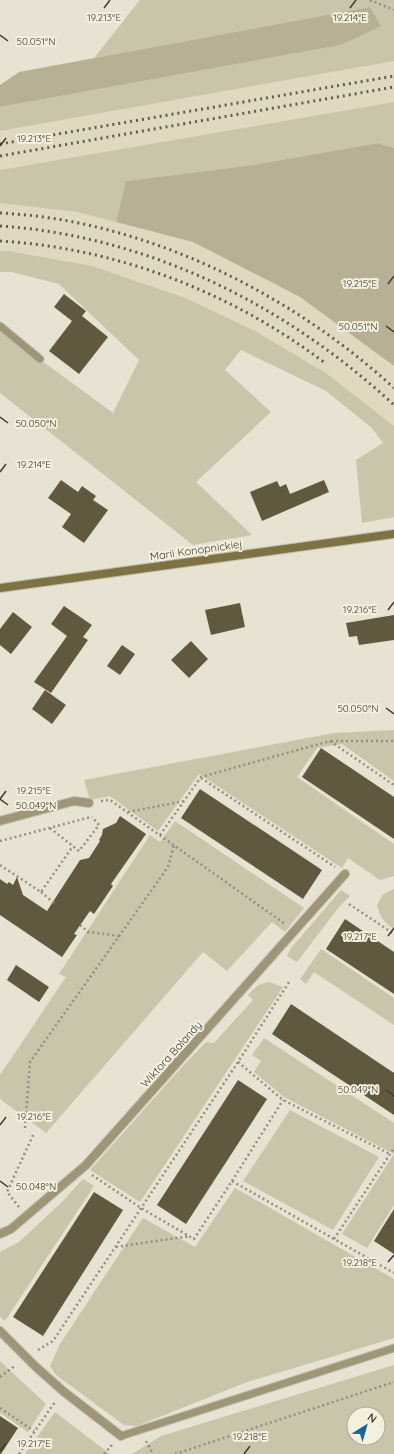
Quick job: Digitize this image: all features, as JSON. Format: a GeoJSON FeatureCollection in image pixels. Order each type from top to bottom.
{"type":"FeatureCollection","features":[{"type":"Feature","properties":{"kind":"street","name":"Marii Konopnickiej"},"geometry":{"type":"LineString","coordinates":[[0,588],[394,534]]}},
{"type":"Feature","properties":{"kind":"street"},"geometry":{"type":"LineString","coordinates":[[0,821],[74,801],[90,803]]}},
{"type":"Feature","properties":{"kind":"street","name":"Wiktora Bałandy"},"geometry":{"type":"LineString","coordinates":[[0,1234],[11,1229],[82,1169],[346,874]]}},
{"type":"Feature","properties":{"kind":"street"},"geometry":{"type":"LineString","coordinates":[[0,1331],[36,1367],[63,1391],[121,1436]]}},
{"type":"Feature","properties":{"kind":"lane"},"geometry":{"type":"LineString","coordinates":[[0,326],[40,360]]}},
{"type":"Feature","properties":{"kind":"lane"},"geometry":{"type":"LineString","coordinates":[[121,1436],[394,1348]]}},
{"type":"Feature","properties":{"kind":"path"},"geometry":{"type":"LineString","coordinates":[[370,0],[394,10]]}},
{"type":"Feature","properties":{"kind":"path"},"geometry":{"type":"LineString","coordinates":[[160,836],[201,778],[330,740],[394,741]]}},
{"type":"Feature","properties":{"kind":"path"},"geometry":{"type":"LineString","coordinates":[[330,740],[394,784]]}},
{"type":"Feature","properties":{"kind":"path"},"geometry":{"type":"LineString","coordinates":[[201,778],[346,874]]}},
{"type":"Feature","properties":{"kind":"path"},"geometry":{"type":"LineString","coordinates":[[50,828],[79,850],[99,825],[92,817],[90,803],[110,800],[295,931]]}},
{"type":"Feature","properties":{"kind":"path"},"geometry":{"type":"LineString","coordinates":[[127,812],[184,801]]}},
{"type":"Feature","properties":{"kind":"path"},"geometry":{"type":"LineString","coordinates":[[0,841],[92,817]]}},
{"type":"Feature","properties":{"kind":"path"},"geometry":{"type":"LineString","coordinates":[[25,1128],[30,1062],[168,867],[174,845]]}},
{"type":"Feature","properties":{"kind":"path"},"geometry":{"type":"LineString","coordinates":[[41,892],[73,846]]}},
{"type":"Feature","properties":{"kind":"path"},"geometry":{"type":"LineString","coordinates":[[0,865],[41,892],[55,904]]}},
{"type":"Feature","properties":{"kind":"path"},"geometry":{"type":"LineString","coordinates":[[349,904],[394,934]]}},
{"type":"Feature","properties":{"kind":"path"},"geometry":{"type":"LineString","coordinates":[[80,925],[88,932],[119,936]]}},
{"type":"Feature","properties":{"kind":"path"},"geometry":{"type":"LineString","coordinates":[[53,1341],[238,1062],[289,982]]}},
{"type":"Feature","properties":{"kind":"path"},"geometry":{"type":"LineString","coordinates":[[238,1062],[283,1100],[390,1154]]}},
{"type":"Feature","properties":{"kind":"path"},"geometry":{"type":"LineString","coordinates":[[82,1169],[141,1208],[194,1239],[283,1100]]}},
{"type":"Feature","properties":{"kind":"path"},"geometry":{"type":"LineString","coordinates":[[26,1216],[7,1192],[34,1133]]}},
{"type":"Feature","properties":{"kind":"path"},"geometry":{"type":"LineString","coordinates":[[334,1239],[394,1148]]}},
{"type":"Feature","properties":{"kind":"path"},"geometry":{"type":"LineString","coordinates":[[232,1181],[394,1273]]}},
{"type":"Feature","properties":{"kind":"path"},"geometry":{"type":"LineString","coordinates":[[115,1247],[190,1236]]}},
{"type":"Feature","properties":{"kind":"path"},"geometry":{"type":"LineString","coordinates":[[175,1454],[394,1382]]}},
{"type":"Feature","properties":{"kind":"path"},"geometry":{"type":"LineString","coordinates":[[20,1453],[63,1391]]}},
{"type":"Feature","properties":{"kind":"path"},"geometry":{"type":"LineString","coordinates":[[0,1408],[34,1431]]}},
{"type":"Feature","properties":{"kind":"path"},"geometry":{"type":"LineString","coordinates":[[149,1446],[154,1454]]}},
{"type":"Feature","properties":{"kind":"shaded area"},"geometry":{"type":"Polygon","coordinates":[[[140,0],[394,0],[394,61],[0,131],[0,107],[341,45],[370,7],[94,58],[140,0]]]}},
{"type":"Feature","properties":{"kind":"shaded area"},"geometry":{"type":"Polygon","coordinates":[[[370,7],[381,26],[341,45],[0,107],[0,85],[19,72],[370,7]]]}},
{"type":"Feature","properties":{"kind":"shaded area"},"geometry":{"type":"Polygon","coordinates":[[[394,61],[394,102],[0,170],[0,131],[394,61]]]}},
{"type":"Feature","properties":{"kind":"shaded area"},"geometry":{"type":"Polygon","coordinates":[[[394,102],[394,148],[378,143],[253,165],[126,181],[116,222],[77,212],[0,203],[0,170],[394,102]]]}},
{"type":"Feature","properties":{"kind":"shaded area"},"geometry":{"type":"Polygon","coordinates":[[[378,143],[394,148],[394,366],[300,297],[193,242],[116,222],[126,181],[253,165],[378,143]]]}},
{"type":"Feature","properties":{"kind":"shaded area"},"geometry":{"type":"Polygon","coordinates":[[[0,203],[77,212],[193,242],[300,297],[394,366],[394,426],[326,373],[255,331],[188,299],[8,251],[0,251],[0,203]]]}},
{"type":"Feature","properties":{"kind":"shaded area"},"geometry":{"type":"Polygon","coordinates":[[[0,251],[8,251],[92,266],[188,299],[255,331],[326,373],[394,426],[394,517],[362,523],[356,460],[383,443],[372,428],[326,391],[241,350],[225,370],[271,412],[196,482],[252,535],[193,545],[0,393],[0,330],[113,413],[139,360],[59,284],[12,272],[0,272],[0,251]]]}},
{"type":"Feature","properties":{"kind":"shaded area"},"geometry":{"type":"Polygon","coordinates":[[[394,730],[394,781],[342,744],[317,748],[297,777],[394,844],[394,876],[380,880],[348,858],[342,868],[199,774],[158,831],[110,796],[90,800],[84,780],[334,733],[394,730]]]}},
{"type":"Feature","properties":{"kind":"shaded area"},"geometry":{"type":"Polygon","coordinates":[[[175,821],[304,908],[285,932],[272,922],[227,971],[203,952],[46,1133],[0,1099],[0,1075],[66,977],[59,974],[150,835],[160,842],[175,821]]]}},
{"type":"Feature","properties":{"kind":"shaded area"},"geometry":{"type":"Polygon","coordinates":[[[394,889],[394,929],[383,919],[377,905],[383,894],[394,889]]]}},
{"type":"Feature","properties":{"kind":"shaded area"},"geometry":{"type":"Polygon","coordinates":[[[341,890],[350,896],[339,907],[297,962],[287,956],[291,948],[341,890]]]}},
{"type":"Feature","properties":{"kind":"shaded area"},"geometry":{"type":"Polygon","coordinates":[[[321,949],[394,998],[394,1025],[314,972],[306,984],[300,979],[321,949]]]}},
{"type":"Feature","properties":{"kind":"shaded area"},"geometry":{"type":"Polygon","coordinates":[[[269,982],[283,987],[140,1202],[90,1170],[181,1068],[206,1042],[214,1043],[253,1000],[248,995],[258,985],[269,982]]]}},
{"type":"Feature","properties":{"kind":"shaded area"},"geometry":{"type":"Polygon","coordinates":[[[264,1038],[394,1123],[394,1154],[284,1097],[254,1072],[261,1061],[252,1055],[264,1038]]]}},
{"type":"Feature","properties":{"kind":"shaded area"},"geometry":{"type":"Polygon","coordinates":[[[290,1110],[379,1157],[333,1230],[243,1181],[290,1110]]]}},
{"type":"Feature","properties":{"kind":"shaded area"},"geometry":{"type":"Polygon","coordinates":[[[394,1154],[394,1205],[367,1248],[342,1234],[394,1154]]]}},
{"type":"Feature","properties":{"kind":"shaded area"},"geometry":{"type":"Polygon","coordinates":[[[83,1179],[94,1186],[5,1321],[0,1317],[0,1252],[19,1242],[61,1203],[83,1179]]]}},
{"type":"Feature","properties":{"kind":"shaded area"},"geometry":{"type":"Polygon","coordinates":[[[235,1188],[394,1279],[394,1338],[247,1382],[137,1426],[124,1425],[56,1375],[50,1366],[60,1344],[143,1218],[195,1247],[235,1188]]]}},
{"type":"Feature","properties":{"kind":"shaded area"},"geometry":{"type":"Polygon","coordinates":[[[0,1361],[46,1404],[28,1432],[0,1413],[0,1361]]]}},
{"type":"Feature","properties":{"kind":"shaded area"},"geometry":{"type":"Polygon","coordinates":[[[394,1365],[394,1454],[132,1454],[161,1436],[394,1365]]]}},
{"type":"Feature","properties":{"kind":"shaded area"},"geometry":{"type":"Polygon","coordinates":[[[55,1412],[110,1454],[25,1454],[55,1412]]]}},
{"type":"Feature","properties":{"kind":"building"},"geometry":{"type":"Polygon","coordinates":[[[64,294],[86,311],[82,316],[108,337],[79,374],[49,351],[72,321],[54,307],[64,294]]]}},
{"type":"Feature","properties":{"kind":"building"},"geometry":{"type":"Polygon","coordinates":[[[61,480],[78,492],[82,486],[96,496],[93,500],[108,510],[84,543],[62,527],[71,514],[48,498],[61,480]]]}},
{"type":"Feature","properties":{"kind":"building"},"geometry":{"type":"Polygon","coordinates":[[[324,480],[329,492],[262,521],[250,492],[277,481],[280,487],[286,484],[290,494],[324,480]]]}},
{"type":"Feature","properties":{"kind":"building"},"geometry":{"type":"Polygon","coordinates":[[[240,603],[245,627],[211,635],[205,610],[240,603]]]}},
{"type":"Feature","properties":{"kind":"building"},"geometry":{"type":"Polygon","coordinates":[[[64,606],[92,625],[83,637],[88,640],[51,693],[34,682],[67,636],[51,624],[64,606]]]}},
{"type":"Feature","properties":{"kind":"building"},"geometry":{"type":"Polygon","coordinates":[[[13,612],[32,627],[11,654],[0,645],[0,629],[13,612]]]}},
{"type":"Feature","properties":{"kind":"building"},"geometry":{"type":"Polygon","coordinates":[[[394,615],[394,640],[359,645],[357,636],[349,637],[346,623],[394,615]]]}},
{"type":"Feature","properties":{"kind":"building"},"geometry":{"type":"Polygon","coordinates":[[[191,641],[208,659],[189,678],[171,660],[191,641]]]}},
{"type":"Feature","properties":{"kind":"building"},"geometry":{"type":"Polygon","coordinates":[[[122,645],[135,654],[120,675],[107,666],[122,645]]]}},
{"type":"Feature","properties":{"kind":"building"},"geometry":{"type":"Polygon","coordinates":[[[45,690],[66,705],[52,724],[32,709],[45,690]]]}},
{"type":"Feature","properties":{"kind":"building"},"geometry":{"type":"Polygon","coordinates":[[[321,748],[394,797],[394,839],[302,777],[321,748]]]}},
{"type":"Feature","properties":{"kind":"building"},"geometry":{"type":"Polygon","coordinates":[[[200,789],[322,870],[303,899],[181,818],[200,789]]]}},
{"type":"Feature","properties":{"kind":"building"},"geometry":{"type":"Polygon","coordinates":[[[120,816],[146,834],[111,884],[113,886],[94,914],[90,911],[74,934],[77,935],[62,957],[0,915],[0,879],[7,884],[9,882],[13,885],[17,877],[23,895],[47,911],[80,860],[89,858],[100,841],[99,840],[103,829],[116,823],[120,816]]]}},
{"type":"Feature","properties":{"kind":"building"},"geometry":{"type":"Polygon","coordinates":[[[345,919],[394,952],[394,994],[326,949],[345,919]]]}},
{"type":"Feature","properties":{"kind":"building"},"geometry":{"type":"Polygon","coordinates":[[[16,965],[49,987],[39,1002],[7,980],[16,965]]]}},
{"type":"Feature","properties":{"kind":"building"},"geometry":{"type":"Polygon","coordinates":[[[291,1004],[394,1073],[394,1115],[272,1034],[291,1004]]]}},
{"type":"Feature","properties":{"kind":"building"},"geometry":{"type":"Polygon","coordinates":[[[238,1080],[267,1099],[186,1224],[157,1205],[238,1080]]]}},
{"type":"Feature","properties":{"kind":"building"},"geometry":{"type":"Polygon","coordinates":[[[94,1192],[123,1210],[43,1336],[13,1317],[94,1192]]]}},
{"type":"Feature","properties":{"kind":"building"},"geometry":{"type":"Polygon","coordinates":[[[394,1209],[394,1254],[374,1241],[394,1209]]]}},
{"type":"Feature","properties":{"kind":"building"},"geometry":{"type":"Polygon","coordinates":[[[0,1416],[18,1428],[1,1454],[0,1454],[0,1416]]]}},
{"type":"Feature","properties":{"kind":"railway"},"geometry":{"type":"LineString","coordinates":[[0,144],[394,76]]}},
{"type":"Feature","properties":{"kind":"railway"},"geometry":{"type":"LineString","coordinates":[[0,156],[394,87]]}},
{"type":"Feature","properties":{"kind":"railway"},"geometry":{"type":"LineString","coordinates":[[0,213],[54,219],[108,230],[160,246],[212,267],[261,292],[308,321],[353,353],[394,388]]}},
{"type":"Feature","properties":{"kind":"railway"},"geometry":{"type":"LineString","coordinates":[[0,226],[55,232],[109,244],[161,261],[212,282],[261,307],[308,336],[352,369],[394,405]]}},
{"type":"Feature","properties":{"kind":"railway"},"geometry":{"type":"LineString","coordinates":[[0,241],[44,245],[87,253],[129,264],[171,278],[212,295],[251,315],[289,338],[325,363]]}}]}
